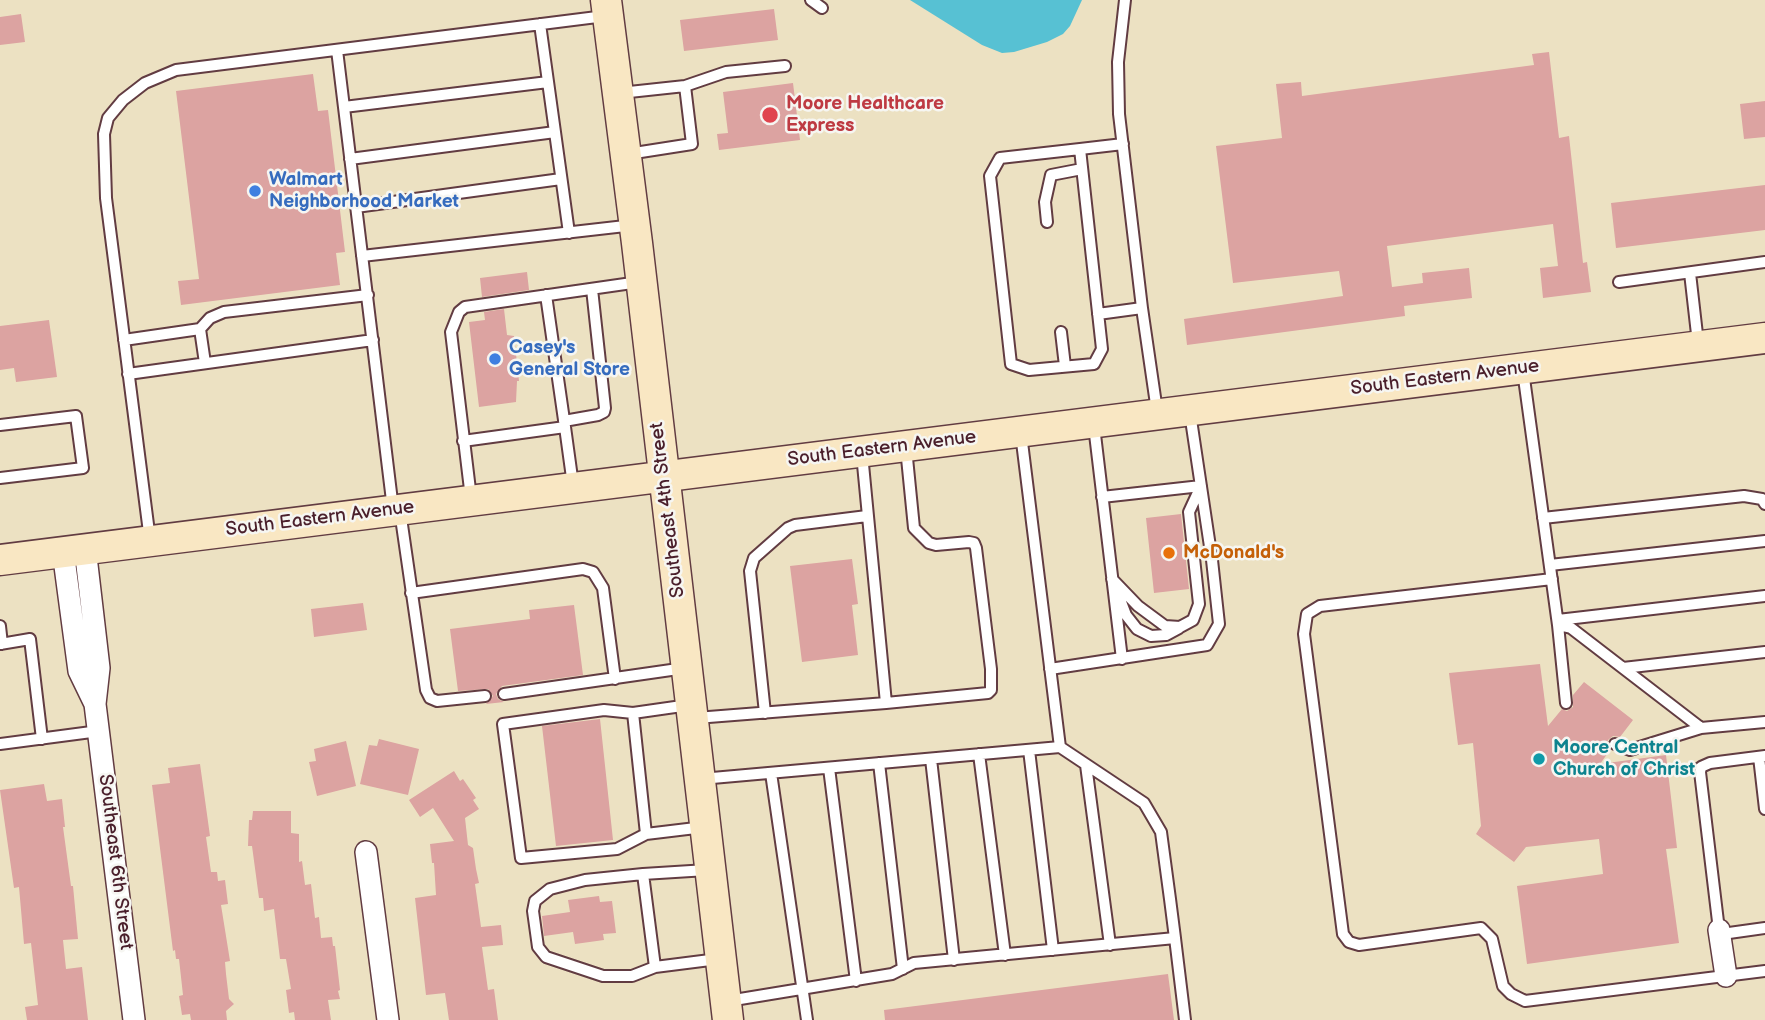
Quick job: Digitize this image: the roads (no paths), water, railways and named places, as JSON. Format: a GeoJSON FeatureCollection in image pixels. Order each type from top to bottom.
{"type":"FeatureCollection","features":[{"type":"Feature","properties":{"kind":"main road","name":"Southeast 4th Street"},"geometry":{"type":"LineString","coordinates":[[607,8],[727,1011]]}},
{"type":"Feature","properties":{"kind":"main road","name":"South Eastern Avenue"},"geometry":{"type":"LineString","coordinates":[[0,559],[1765,338]]}},
{"type":"Feature","properties":{"kind":"street","name":"Southeast 6th Street"},"geometry":{"type":"LineString","coordinates":[[74,550],[99,668],[95,704],[134,1020]]}},
{"type":"Feature","properties":{"kind":"street"},"geometry":{"type":"LineString","coordinates":[[366,852],[388,1020]]}},
{"type":"Feature","properties":{"kind":"street"},"geometry":{"type":"LineString","coordinates":[[1719,930],[1726,976]]}},
{"type":"Feature","properties":{"kind":"lane"},"geometry":{"type":"LineString","coordinates":[[811,0],[822,8]]}},
{"type":"Feature","properties":{"kind":"lane"},"geometry":{"type":"LineString","coordinates":[[1125,0],[1118,62],[1119,114],[1157,414]]}},
{"type":"Feature","properties":{"kind":"lane"},"geometry":{"type":"LineString","coordinates":[[150,540],[106,198],[104,134],[108,118],[123,100],[145,82],[176,70],[540,24],[607,8]]}},
{"type":"Feature","properties":{"kind":"lane"},"geometry":{"type":"LineString","coordinates":[[540,24],[569,233]]}},
{"type":"Feature","properties":{"kind":"lane"},"geometry":{"type":"LineString","coordinates":[[337,50],[396,509],[426,690],[430,698],[437,701],[485,696]]}},
{"type":"Feature","properties":{"kind":"lane"},"geometry":{"type":"LineString","coordinates":[[617,93],[685,86],[726,72],[785,66]]}},
{"type":"Feature","properties":{"kind":"lane"},"geometry":{"type":"LineString","coordinates":[[344,107],[548,82]]}},
{"type":"Feature","properties":{"kind":"lane"},"geometry":{"type":"LineString","coordinates":[[625,154],[692,144],[685,86]]}},
{"type":"Feature","properties":{"kind":"lane"},"geometry":{"type":"LineString","coordinates":[[350,159],[555,132]]}},
{"type":"Feature","properties":{"kind":"lane"},"geometry":{"type":"LineString","coordinates":[[1080,149],[1102,349],[1094,364],[1029,370],[1011,364],[990,176],[1000,158],[1123,144]]}},
{"type":"Feature","properties":{"kind":"lane"},"geometry":{"type":"LineString","coordinates":[[1047,222],[1045,202],[1051,174],[1082,169]]}},
{"type":"Feature","properties":{"kind":"lane"},"geometry":{"type":"LineString","coordinates":[[356,207],[561,179]]}},
{"type":"Feature","properties":{"kind":"lane"},"geometry":{"type":"LineString","coordinates":[[362,257],[635,225]]}},
{"type":"Feature","properties":{"kind":"lane"},"geometry":{"type":"LineString","coordinates":[[1619,282],[1765,262]]}},
{"type":"Feature","properties":{"kind":"lane"},"geometry":{"type":"LineString","coordinates":[[1690,273],[1699,347]]}},
{"type":"Feature","properties":{"kind":"lane"},"geometry":{"type":"LineString","coordinates":[[471,500],[451,332],[459,312],[465,307],[641,282]]}},
{"type":"Feature","properties":{"kind":"lane"},"geometry":{"type":"LineString","coordinates":[[463,441],[564,424],[604,412],[592,289]]}},
{"type":"Feature","properties":{"kind":"lane"},"geometry":{"type":"LineString","coordinates":[[124,340],[200,329],[209,318],[224,312],[368,295]]}},
{"type":"Feature","properties":{"kind":"lane"},"geometry":{"type":"LineString","coordinates":[[546,295],[573,487]]}},
{"type":"Feature","properties":{"kind":"lane"},"geometry":{"type":"LineString","coordinates":[[1098,314],[1142,308]]}},
{"type":"Feature","properties":{"kind":"lane"},"geometry":{"type":"LineString","coordinates":[[200,329],[205,363]]}},
{"type":"Feature","properties":{"kind":"lane"},"geometry":{"type":"LineString","coordinates":[[1061,332],[1065,366]]}},
{"type":"Feature","properties":{"kind":"lane"},"geometry":{"type":"LineString","coordinates":[[128,374],[373,340]]}},
{"type":"Feature","properties":{"kind":"lane"},"geometry":{"type":"LineString","coordinates":[[1523,369],[1558,623],[1566,704]]}},
{"type":"Feature","properties":{"kind":"lane"},"geometry":{"type":"LineString","coordinates":[[1050,669],[1207,645],[1219,624],[1190,410]]}},
{"type":"Feature","properties":{"kind":"lane"},"geometry":{"type":"LineString","coordinates":[[0,425],[76,416],[83,468],[0,478]]}},
{"type":"Feature","properties":{"kind":"lane"},"geometry":{"type":"LineString","coordinates":[[1093,422],[1122,659]]}},
{"type":"Feature","properties":{"kind":"lane"},"geometry":{"type":"LineString","coordinates":[[1021,431],[1060,747]]}},
{"type":"Feature","properties":{"kind":"lane"},"geometry":{"type":"LineString","coordinates":[[705,827],[646,834],[617,849],[521,858],[503,724],[604,710],[633,713],[765,713],[988,693],[993,686],[976,548],[974,543],[969,542],[936,545],[929,543],[914,528],[906,446]]}},
{"type":"Feature","properties":{"kind":"lane"},"geometry":{"type":"LineString","coordinates":[[862,451],[886,703]]}},
{"type":"Feature","properties":{"kind":"lane"},"geometry":{"type":"LineString","coordinates":[[1102,497],[1201,486]]}},
{"type":"Feature","properties":{"kind":"lane"},"geometry":{"type":"LineString","coordinates":[[1112,579],[1126,615],[1137,629],[1151,636],[1166,635],[1193,620],[1199,604],[1189,512],[1201,486]]}},
{"type":"Feature","properties":{"kind":"lane"},"geometry":{"type":"LineString","coordinates":[[1543,518],[1744,496],[1762,499],[1765,504]]}},
{"type":"Feature","properties":{"kind":"lane"},"geometry":{"type":"LineString","coordinates":[[765,713],[750,571],[754,558],[795,525],[867,516]]}},
{"type":"Feature","properties":{"kind":"lane"},"geometry":{"type":"LineString","coordinates":[[1550,565],[1765,541]]}},
{"type":"Feature","properties":{"kind":"lane"},"geometry":{"type":"LineString","coordinates":[[411,593],[583,569],[593,572],[603,588],[615,678]]}},
{"type":"Feature","properties":{"kind":"lane"},"geometry":{"type":"LineString","coordinates":[[1112,579],[1138,606],[1165,626],[1180,627]]}},
{"type":"Feature","properties":{"kind":"lane"},"geometry":{"type":"LineString","coordinates":[[1552,579],[1320,606],[1307,614],[1304,634],[1343,934],[1349,942],[1359,945],[1481,928],[1492,939],[1503,986],[1525,1002],[1765,971]]}},
{"type":"Feature","properties":{"kind":"lane"},"geometry":{"type":"LineString","coordinates":[[1558,623],[1765,596]]}},
{"type":"Feature","properties":{"kind":"lane"},"geometry":{"type":"LineString","coordinates":[[1558,623],[1571,628],[1701,728]]}},
{"type":"Feature","properties":{"kind":"lane"},"geometry":{"type":"LineString","coordinates":[[0,625],[1,644],[30,639],[42,739]]}},
{"type":"Feature","properties":{"kind":"lane"},"geometry":{"type":"LineString","coordinates":[[1623,668],[1765,652]]}},
{"type":"Feature","properties":{"kind":"lane"},"geometry":{"type":"LineString","coordinates":[[504,694],[687,668]]}},
{"type":"Feature","properties":{"kind":"lane"},"geometry":{"type":"LineString","coordinates":[[633,713],[646,834]]}},
{"type":"Feature","properties":{"kind":"lane"},"geometry":{"type":"LineString","coordinates":[[1615,744],[1630,750],[1701,728],[1765,722]]}},
{"type":"Feature","properties":{"kind":"lane"},"geometry":{"type":"LineString","coordinates":[[0,744],[99,731]]}},
{"type":"Feature","properties":{"kind":"lane"},"geometry":{"type":"LineString","coordinates":[[699,779],[1060,747],[1144,803],[1161,832],[1185,1020]]}},
{"type":"Feature","properties":{"kind":"lane"},"geometry":{"type":"LineString","coordinates":[[1029,750],[1053,950]]}},
{"type":"Feature","properties":{"kind":"lane"},"geometry":{"type":"LineString","coordinates":[[979,754],[1005,955]]}},
{"type":"Feature","properties":{"kind":"lane"},"geometry":{"type":"LineString","coordinates":[[1765,809],[1762,757],[1710,763],[1701,767],[1700,779],[1719,930],[1729,933],[1765,928]]}},
{"type":"Feature","properties":{"kind":"lane"},"geometry":{"type":"LineString","coordinates":[[931,759],[954,960]]}},
{"type":"Feature","properties":{"kind":"lane"},"geometry":{"type":"LineString","coordinates":[[879,763],[903,969]]}},
{"type":"Feature","properties":{"kind":"lane"},"geometry":{"type":"LineString","coordinates":[[1086,765],[1110,945]]}},
{"type":"Feature","properties":{"kind":"lane"},"geometry":{"type":"LineString","coordinates":[[829,768],[856,981]]}},
{"type":"Feature","properties":{"kind":"lane"},"geometry":{"type":"LineString","coordinates":[[771,773],[807,1020]]}},
{"type":"Feature","properties":{"kind":"lane"},"geometry":{"type":"LineString","coordinates":[[710,870],[585,880],[550,890],[535,901],[533,911],[538,947],[546,957],[603,975],[632,976],[655,967],[721,959]]}},
{"type":"Feature","properties":{"kind":"lane"},"geometry":{"type":"LineString","coordinates":[[643,874],[655,967]]}},
{"type":"Feature","properties":{"kind":"lane"},"geometry":{"type":"LineString","coordinates":[[727,1011],[803,990],[892,974],[914,964],[1175,939]]}},
{"type":"Feature","properties":{"kind":"water"},"geometry":{"type":"Polygon","coordinates":[[[910,0],[1082,0],[1070,26],[1063,34],[1047,42],[1002,53],[982,45],[910,0]]]}},
{"type":"Feature","properties":{"kind":"place","name":"Moore Healthcare Express"},"geometry":{"type":"Point","coordinates":[770,115]}},
{"type":"Feature","properties":{"kind":"place","name":"Walmart Neighborhood Market"},"geometry":{"type":"Point","coordinates":[255,191]}},
{"type":"Feature","properties":{"kind":"place","name":"Casey's General Store"},"geometry":{"type":"Point","coordinates":[495,359]}},
{"type":"Feature","properties":{"kind":"place","name":"McDonald's"},"geometry":{"type":"Point","coordinates":[1169,553]}},
{"type":"Feature","properties":{"kind":"place","name":"Moore Central Church of Christ"},"geometry":{"type":"Point","coordinates":[1539,759]}}]}
